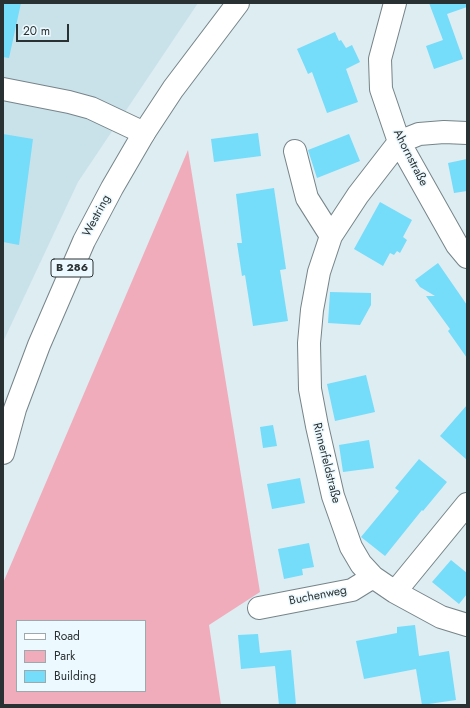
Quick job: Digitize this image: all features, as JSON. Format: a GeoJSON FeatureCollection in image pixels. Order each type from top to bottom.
{"type":"FeatureCollection","features":[{"type":"Feature","properties":{"kind":"street","name":"Westring"},"geometry":{"type":"LineString","coordinates":[[3,453],[15,409],[39,345],[84,241],[112,188],[144,133],[173,89],[238,3]]}},
{"type":"Feature","properties":{"kind":"street","name":"Ahornstraße"},"geometry":{"type":"LineString","coordinates":[[395,3],[380,59],[381,89],[399,142],[457,245],[467,257]]}},
{"type":"Feature","properties":{"kind":"street"},"geometry":{"type":"LineString","coordinates":[[3,89],[69,102],[91,108],[144,133]]}},
{"type":"Feature","properties":{"kind":"street"},"geometry":{"type":"LineString","coordinates":[[399,142],[418,134],[444,132],[467,133]]}},
{"type":"Feature","properties":{"kind":"street","name":"Rinnerfeldstraße"},"geometry":{"type":"LineString","coordinates":[[399,142],[358,195],[331,236],[319,272],[312,310],[309,343],[310,389],[324,458],[334,496],[351,547],[361,564],[373,577],[395,592],[441,617],[467,626]]}},
{"type":"Feature","properties":{"kind":"street"},"geometry":{"type":"LineString","coordinates":[[295,151],[308,198],[331,236]]}},
{"type":"Feature","properties":{"kind":"street"},"geometry":{"type":"LineString","coordinates":[[395,592],[467,504]]}},
{"type":"Feature","properties":{"kind":"street","name":"Buchenweg"},"geometry":{"type":"LineString","coordinates":[[259,608],[352,590],[373,577]]}},
{"type":"Feature","properties":{"kind":"shaded area"},"geometry":{"type":"Polygon","coordinates":[[[3,3],[198,3],[78,182],[3,342],[3,3]]]}},
{"type":"Feature","properties":{"kind":"green space"},"geometry":{"type":"Polygon","coordinates":[[[188,150],[260,592],[209,625],[221,705],[3,705],[3,583],[188,150]]]}},
{"type":"Feature","properties":{"kind":"building"},"geometry":{"type":"Polygon","coordinates":[[[3,3],[21,3],[9,58],[3,57],[3,3]]]}},
{"type":"Feature","properties":{"kind":"building"},"geometry":{"type":"Polygon","coordinates":[[[429,3],[467,3],[467,7],[447,14],[463,59],[434,69],[426,46],[443,40],[429,3]]]}},
{"type":"Feature","properties":{"kind":"building"},"geometry":{"type":"Polygon","coordinates":[[[335,32],[339,41],[341,40],[346,48],[352,45],[360,62],[346,69],[358,102],[327,113],[312,72],[308,74],[297,49],[335,32]]]}},
{"type":"Feature","properties":{"kind":"building"},"geometry":{"type":"Polygon","coordinates":[[[258,133],[261,156],[214,162],[211,139],[258,133]]]}},
{"type":"Feature","properties":{"kind":"building"},"geometry":{"type":"Polygon","coordinates":[[[3,134],[33,139],[19,245],[3,242],[3,134]]]}},
{"type":"Feature","properties":{"kind":"building"},"geometry":{"type":"Polygon","coordinates":[[[349,134],[360,161],[317,178],[308,150],[349,134]]]}},
{"type":"Feature","properties":{"kind":"building"},"geometry":{"type":"Polygon","coordinates":[[[467,159],[467,191],[454,193],[448,163],[467,159]]]}},
{"type":"Feature","properties":{"kind":"building"},"geometry":{"type":"Polygon","coordinates":[[[274,188],[286,269],[280,270],[288,321],[253,326],[245,275],[242,276],[237,243],[242,243],[236,194],[274,188]]]}},
{"type":"Feature","properties":{"kind":"building"},"geometry":{"type":"Polygon","coordinates":[[[380,202],[412,220],[403,237],[407,240],[400,253],[397,251],[394,255],[390,253],[383,266],[354,249],[380,202]]]}},
{"type":"Feature","properties":{"kind":"building"},"geometry":{"type":"Polygon","coordinates":[[[438,263],[467,305],[467,358],[448,331],[450,329],[426,296],[435,296],[420,287],[415,280],[438,263]]]}},
{"type":"Feature","properties":{"kind":"building"},"geometry":{"type":"Polygon","coordinates":[[[330,292],[371,293],[371,305],[360,325],[328,323],[330,292]]]}},
{"type":"Feature","properties":{"kind":"building"},"geometry":{"type":"Polygon","coordinates":[[[366,375],[375,412],[335,421],[327,384],[366,375]]]}},
{"type":"Feature","properties":{"kind":"building"},"geometry":{"type":"Polygon","coordinates":[[[467,405],[467,460],[440,436],[467,405]]]}},
{"type":"Feature","properties":{"kind":"building"},"geometry":{"type":"Polygon","coordinates":[[[273,425],[277,446],[263,448],[260,427],[273,425]]]}},
{"type":"Feature","properties":{"kind":"building"},"geometry":{"type":"Polygon","coordinates":[[[369,440],[374,468],[343,472],[339,445],[369,440]]]}},
{"type":"Feature","properties":{"kind":"building"},"geometry":{"type":"Polygon","coordinates":[[[419,459],[447,482],[385,556],[361,537],[399,491],[395,488],[419,459]]]}},
{"type":"Feature","properties":{"kind":"building"},"geometry":{"type":"Polygon","coordinates":[[[300,478],[305,503],[272,509],[267,484],[300,478]]]}},
{"type":"Feature","properties":{"kind":"building"},"geometry":{"type":"Polygon","coordinates":[[[309,543],[314,567],[302,569],[303,575],[284,579],[278,549],[309,543]]]}},
{"type":"Feature","properties":{"kind":"building"},"geometry":{"type":"Polygon","coordinates":[[[451,560],[467,573],[467,594],[459,604],[432,582],[451,560]]]}},
{"type":"Feature","properties":{"kind":"building"},"geometry":{"type":"Polygon","coordinates":[[[415,625],[419,656],[449,651],[456,700],[422,705],[416,669],[364,679],[356,641],[397,633],[397,627],[415,625]]]}},
{"type":"Feature","properties":{"kind":"building"},"geometry":{"type":"Polygon","coordinates":[[[258,634],[260,653],[291,650],[296,705],[279,705],[275,666],[241,669],[238,635],[258,634]]]}}]}
